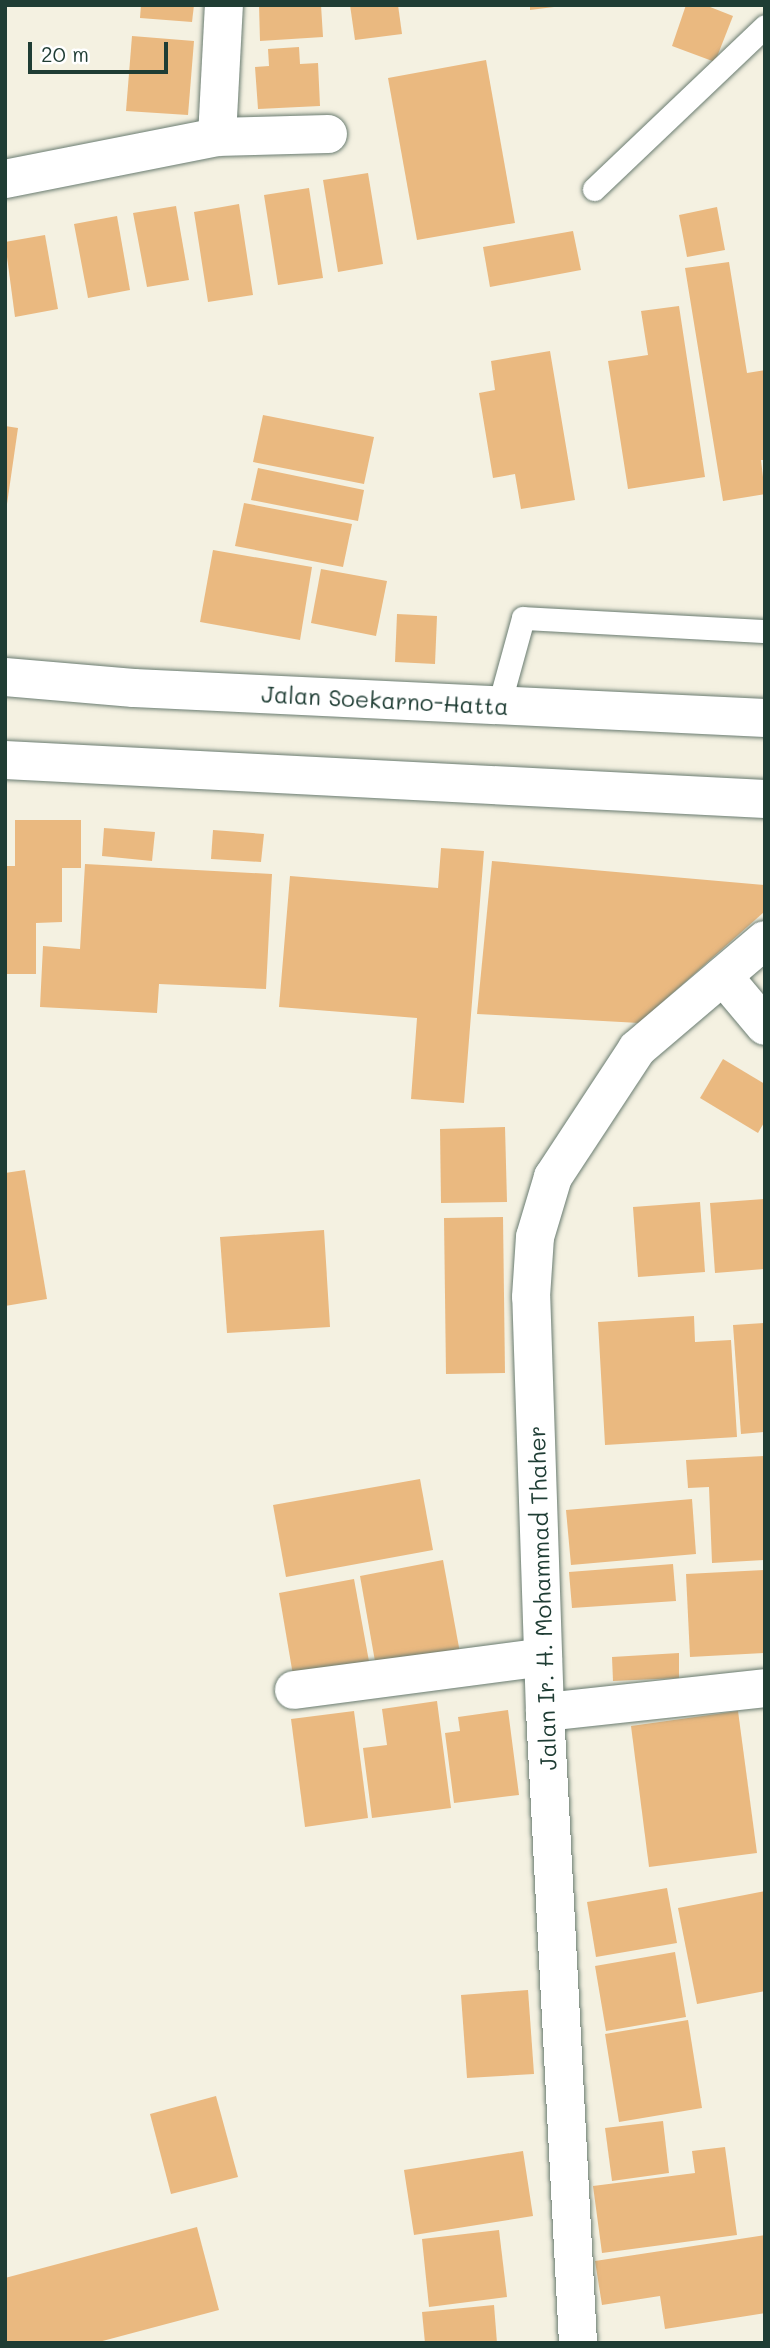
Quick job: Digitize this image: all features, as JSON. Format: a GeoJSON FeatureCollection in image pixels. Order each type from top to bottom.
{"type":"FeatureCollection","features":[{"type":"Feature","properties":{"kind":"main road"},"geometry":{"type":"LineString","coordinates":[[217,137],[224,5]]}},
{"type":"Feature","properties":{"kind":"main road"},"geometry":{"type":"LineString","coordinates":[[5,180],[217,137],[328,134]]}},
{"type":"Feature","properties":{"kind":"main road","name":"Jalan Soekarno-Hatta"},"geometry":{"type":"LineString","coordinates":[[5,677],[134,688],[765,718]]}},
{"type":"Feature","properties":{"kind":"main road"},"geometry":{"type":"LineString","coordinates":[[5,760],[765,799]]}},
{"type":"Feature","properties":{"kind":"main road","name":"Jalan Ir. H. Mohammad Thaher"},"geometry":{"type":"LineString","coordinates":[[578,2343],[545,1712],[531,1297],[535,1237],[553,1177],[637,1049],[765,940]]}},
{"type":"Feature","properties":{"kind":"main road"},"geometry":{"type":"LineString","coordinates":[[723,976],[765,1026]]}},
{"type":"Feature","properties":{"kind":"main road"},"geometry":{"type":"LineString","coordinates":[[294,1690],[543,1657]]}},
{"type":"Feature","properties":{"kind":"main road"},"geometry":{"type":"LineString","coordinates":[[545,1712],[765,1688]]}},
{"type":"Feature","properties":{"kind":"lane"},"geometry":{"type":"LineString","coordinates":[[594,189],[765,26]]}},
{"type":"Feature","properties":{"kind":"lane"},"geometry":{"type":"LineString","coordinates":[[499,705],[523,618],[765,631]]}},
{"type":"Feature","properties":{"kind":"building"},"geometry":{"type":"Polygon","coordinates":[[[141,5],[194,5],[192,22],[140,18],[141,5]]]}},
{"type":"Feature","properties":{"kind":"building"},"geometry":{"type":"Polygon","coordinates":[[[259,5],[321,5],[323,37],[260,41],[259,5]]]}},
{"type":"Feature","properties":{"kind":"building"},"geometry":{"type":"Polygon","coordinates":[[[350,5],[398,5],[402,34],[355,40],[350,5]]]}},
{"type":"Feature","properties":{"kind":"building"},"geometry":{"type":"Polygon","coordinates":[[[530,5],[554,5],[554,7],[530,10],[530,5]]]}},
{"type":"Feature","properties":{"kind":"building"},"geometry":{"type":"Polygon","coordinates":[[[686,5],[705,5],[733,16],[715,62],[672,46],[686,5]]]}},
{"type":"Feature","properties":{"kind":"building"},"geometry":{"type":"Polygon","coordinates":[[[132,36],[194,41],[188,115],[126,111],[132,36]]]}},
{"type":"Feature","properties":{"kind":"building"},"geometry":{"type":"Polygon","coordinates":[[[299,47],[300,64],[318,63],[320,106],[258,109],[255,67],[269,66],[268,49],[299,47]]]}},
{"type":"Feature","properties":{"kind":"building"},"geometry":{"type":"Polygon","coordinates":[[[486,60],[515,223],[417,240],[388,78],[486,60]]]}},
{"type":"Feature","properties":{"kind":"building"},"geometry":{"type":"Polygon","coordinates":[[[368,173],[383,264],[338,272],[323,180],[368,173]]]}},
{"type":"Feature","properties":{"kind":"building"},"geometry":{"type":"Polygon","coordinates":[[[309,188],[323,278],[278,285],[264,195],[309,188]]]}},
{"type":"Feature","properties":{"kind":"building"},"geometry":{"type":"Polygon","coordinates":[[[239,204],[253,295],[208,302],[194,212],[239,204]]]}},
{"type":"Feature","properties":{"kind":"building"},"geometry":{"type":"Polygon","coordinates":[[[176,206],[189,280],[147,287],[133,213],[176,206]]]}},
{"type":"Feature","properties":{"kind":"building"},"geometry":{"type":"Polygon","coordinates":[[[717,207],[725,250],[687,257],[679,215],[717,207]]]}},
{"type":"Feature","properties":{"kind":"building"},"geometry":{"type":"Polygon","coordinates":[[[117,216],[130,290],[88,298],[74,224],[117,216]]]}},
{"type":"Feature","properties":{"kind":"building"},"geometry":{"type":"Polygon","coordinates":[[[573,231],[581,270],[490,287],[483,247],[573,231]]]}},
{"type":"Feature","properties":{"kind":"building"},"geometry":{"type":"Polygon","coordinates":[[[45,235],[58,309],[15,317],[5,242],[45,235]]]}},
{"type":"Feature","properties":{"kind":"building"},"geometry":{"type":"Polygon","coordinates":[[[729,262],[747,373],[765,370],[765,460],[761,460],[765,494],[723,501],[685,268],[729,262]]]}},
{"type":"Feature","properties":{"kind":"building"},"geometry":{"type":"Polygon","coordinates":[[[679,306],[705,477],[628,489],[608,361],[648,355],[641,311],[679,306]]]}},
{"type":"Feature","properties":{"kind":"building"},"geometry":{"type":"Polygon","coordinates":[[[550,351],[575,500],[521,509],[515,474],[493,478],[479,393],[495,390],[491,361],[550,351]]]}},
{"type":"Feature","properties":{"kind":"building"},"geometry":{"type":"Polygon","coordinates":[[[263,415],[374,437],[364,484],[253,462],[263,415]]]}},
{"type":"Feature","properties":{"kind":"building"},"geometry":{"type":"Polygon","coordinates":[[[5,426],[18,428],[7,504],[5,504],[5,426]]]}},
{"type":"Feature","properties":{"kind":"building"},"geometry":{"type":"Polygon","coordinates":[[[258,468],[364,490],[358,521],[251,500],[258,468]]]}},
{"type":"Feature","properties":{"kind":"building"},"geometry":{"type":"Polygon","coordinates":[[[244,503],[352,524],[343,567],[235,546],[244,503]]]}},
{"type":"Feature","properties":{"kind":"building"},"geometry":{"type":"Polygon","coordinates":[[[213,550],[312,567],[300,640],[200,622],[213,550]]]}},
{"type":"Feature","properties":{"kind":"building"},"geometry":{"type":"Polygon","coordinates":[[[321,569],[387,581],[376,636],[311,623],[321,569]]]}},
{"type":"Feature","properties":{"kind":"building"},"geometry":{"type":"Polygon","coordinates":[[[397,614],[437,616],[435,664],[395,662],[397,614]]]}},
{"type":"Feature","properties":{"kind":"building"},"geometry":{"type":"Polygon","coordinates":[[[15,820],[81,820],[81,868],[62,868],[62,922],[36,923],[36,974],[5,974],[5,866],[15,866],[15,820]]]}},
{"type":"Feature","properties":{"kind":"building"},"geometry":{"type":"Polygon","coordinates":[[[104,828],[155,832],[152,861],[102,856],[104,828]]]}},
{"type":"Feature","properties":{"kind":"building"},"geometry":{"type":"Polygon","coordinates":[[[213,830],[264,834],[261,862],[211,859],[213,830]]]}},
{"type":"Feature","properties":{"kind":"building"},"geometry":{"type":"Polygon","coordinates":[[[441,848],[484,851],[464,1103],[411,1099],[417,1018],[279,1007],[290,876],[438,888],[441,848]]]}},
{"type":"Feature","properties":{"kind":"building"},"geometry":{"type":"Polygon","coordinates":[[[492,861],[765,885],[765,911],[639,1023],[477,1014],[492,861]]]}},
{"type":"Feature","properties":{"kind":"building"},"geometry":{"type":"Polygon","coordinates":[[[85,864],[272,874],[266,989],[159,984],[157,1013],[40,1007],[43,946],[80,949],[85,864]]]}},
{"type":"Feature","properties":{"kind":"building"},"geometry":{"type":"Polygon","coordinates":[[[723,1059],[765,1084],[765,1121],[758,1133],[700,1098],[723,1059]]]}},
{"type":"Feature","properties":{"kind":"building"},"geometry":{"type":"Polygon","coordinates":[[[505,1127],[507,1202],[441,1203],[440,1129],[505,1127]]]}},
{"type":"Feature","properties":{"kind":"building"},"geometry":{"type":"Polygon","coordinates":[[[25,1170],[47,1299],[5,1306],[5,1173],[25,1170]]]}},
{"type":"Feature","properties":{"kind":"building"},"geometry":{"type":"Polygon","coordinates":[[[765,1199],[765,1269],[715,1273],[710,1203],[765,1199]]]}},
{"type":"Feature","properties":{"kind":"building"},"geometry":{"type":"Polygon","coordinates":[[[700,1202],[705,1272],[638,1277],[633,1207],[700,1202]]]}},
{"type":"Feature","properties":{"kind":"building"},"geometry":{"type":"Polygon","coordinates":[[[503,1217],[505,1373],[446,1374],[444,1218],[503,1217]]]}},
{"type":"Feature","properties":{"kind":"building"},"geometry":{"type":"Polygon","coordinates":[[[324,1230],[330,1327],[227,1333],[220,1237],[324,1230]]]}},
{"type":"Feature","properties":{"kind":"building"},"geometry":{"type":"Polygon","coordinates":[[[694,1316],[695,1342],[731,1340],[737,1437],[605,1445],[598,1322],[694,1316]]]}},
{"type":"Feature","properties":{"kind":"building"},"geometry":{"type":"Polygon","coordinates":[[[765,1323],[765,1432],[741,1434],[733,1325],[765,1323]]]}},
{"type":"Feature","properties":{"kind":"building"},"geometry":{"type":"Polygon","coordinates":[[[765,1456],[765,1560],[712,1563],[709,1487],[688,1488],[686,1460],[765,1456]]]}},
{"type":"Feature","properties":{"kind":"building"},"geometry":{"type":"Polygon","coordinates":[[[420,1479],[433,1550],[286,1577],[273,1505],[420,1479]]]}},
{"type":"Feature","properties":{"kind":"building"},"geometry":{"type":"Polygon","coordinates":[[[692,1499],[696,1554],[571,1565],[566,1510],[692,1499]]]}},
{"type":"Feature","properties":{"kind":"building"},"geometry":{"type":"Polygon","coordinates":[[[443,1560],[460,1653],[376,1667],[360,1576],[443,1560]]]}},
{"type":"Feature","properties":{"kind":"building"},"geometry":{"type":"Polygon","coordinates":[[[673,1564],[676,1601],[572,1608],[569,1572],[673,1564]]]}},
{"type":"Feature","properties":{"kind":"building"},"geometry":{"type":"Polygon","coordinates":[[[765,1570],[765,1653],[690,1657],[686,1574],[765,1570]]]}},
{"type":"Feature","properties":{"kind":"building"},"geometry":{"type":"Polygon","coordinates":[[[354,1579],[370,1667],[294,1681],[279,1593],[354,1579]]]}},
{"type":"Feature","properties":{"kind":"building"},"geometry":{"type":"Polygon","coordinates":[[[679,1653],[679,1678],[613,1681],[612,1657],[679,1653]]]}},
{"type":"Feature","properties":{"kind":"building"},"geometry":{"type":"Polygon","coordinates":[[[437,1701],[451,1808],[372,1818],[363,1748],[387,1745],[382,1709],[437,1701]]]}},
{"type":"Feature","properties":{"kind":"building"},"geometry":{"type":"Polygon","coordinates":[[[508,1710],[519,1795],[454,1803],[445,1733],[460,1731],[458,1717],[508,1710]]]}},
{"type":"Feature","properties":{"kind":"building"},"geometry":{"type":"Polygon","coordinates":[[[354,1711],[368,1818],[305,1827],[291,1719],[354,1711]]]}},
{"type":"Feature","properties":{"kind":"building"},"geometry":{"type":"Polygon","coordinates":[[[738,1711],[757,1853],[649,1867],[631,1726],[738,1711]]]}},
{"type":"Feature","properties":{"kind":"building"},"geometry":{"type":"Polygon","coordinates":[[[667,1888],[677,1943],[596,1957],[587,1902],[667,1888]]]}},
{"type":"Feature","properties":{"kind":"building"},"geometry":{"type":"Polygon","coordinates":[[[765,1891],[765,1991],[697,2004],[678,1908],[765,1891]]]}},
{"type":"Feature","properties":{"kind":"building"},"geometry":{"type":"Polygon","coordinates":[[[675,1952],[686,2017],[606,2031],[595,1966],[675,1952]]]}},
{"type":"Feature","properties":{"kind":"building"},"geometry":{"type":"Polygon","coordinates":[[[528,1990],[534,2074],[467,2078],[461,1995],[528,1990]]]}},
{"type":"Feature","properties":{"kind":"building"},"geometry":{"type":"Polygon","coordinates":[[[688,2020],[702,2108],[619,2122],[605,2034],[688,2020]]]}},
{"type":"Feature","properties":{"kind":"building"},"geometry":{"type":"Polygon","coordinates":[[[216,2096],[238,2177],[171,2194],[150,2114],[216,2096]]]}},
{"type":"Feature","properties":{"kind":"building"},"geometry":{"type":"Polygon","coordinates":[[[663,2121],[669,2173],[612,2181],[605,2128],[663,2121]]]}},
{"type":"Feature","properties":{"kind":"building"},"geometry":{"type":"Polygon","coordinates":[[[725,2147],[737,2235],[602,2253],[593,2186],[695,2173],[692,2151],[725,2147]]]}},
{"type":"Feature","properties":{"kind":"building"},"geometry":{"type":"Polygon","coordinates":[[[523,2151],[533,2216],[414,2235],[404,2170],[523,2151]]]}},
{"type":"Feature","properties":{"kind":"building"},"geometry":{"type":"Polygon","coordinates":[[[197,2227],[219,2310],[95,2343],[5,2343],[5,2278],[197,2227]]]}},
{"type":"Feature","properties":{"kind":"building"},"geometry":{"type":"Polygon","coordinates":[[[499,2230],[507,2297],[429,2307],[422,2239],[499,2230]]]}},
{"type":"Feature","properties":{"kind":"building"},"geometry":{"type":"Polygon","coordinates":[[[765,2235],[765,2313],[665,2329],[660,2296],[602,2305],[595,2261],[765,2235]]]}},
{"type":"Feature","properties":{"kind":"building"},"geometry":{"type":"Polygon","coordinates":[[[494,2305],[497,2343],[425,2343],[422,2312],[494,2305]]]}}]}
